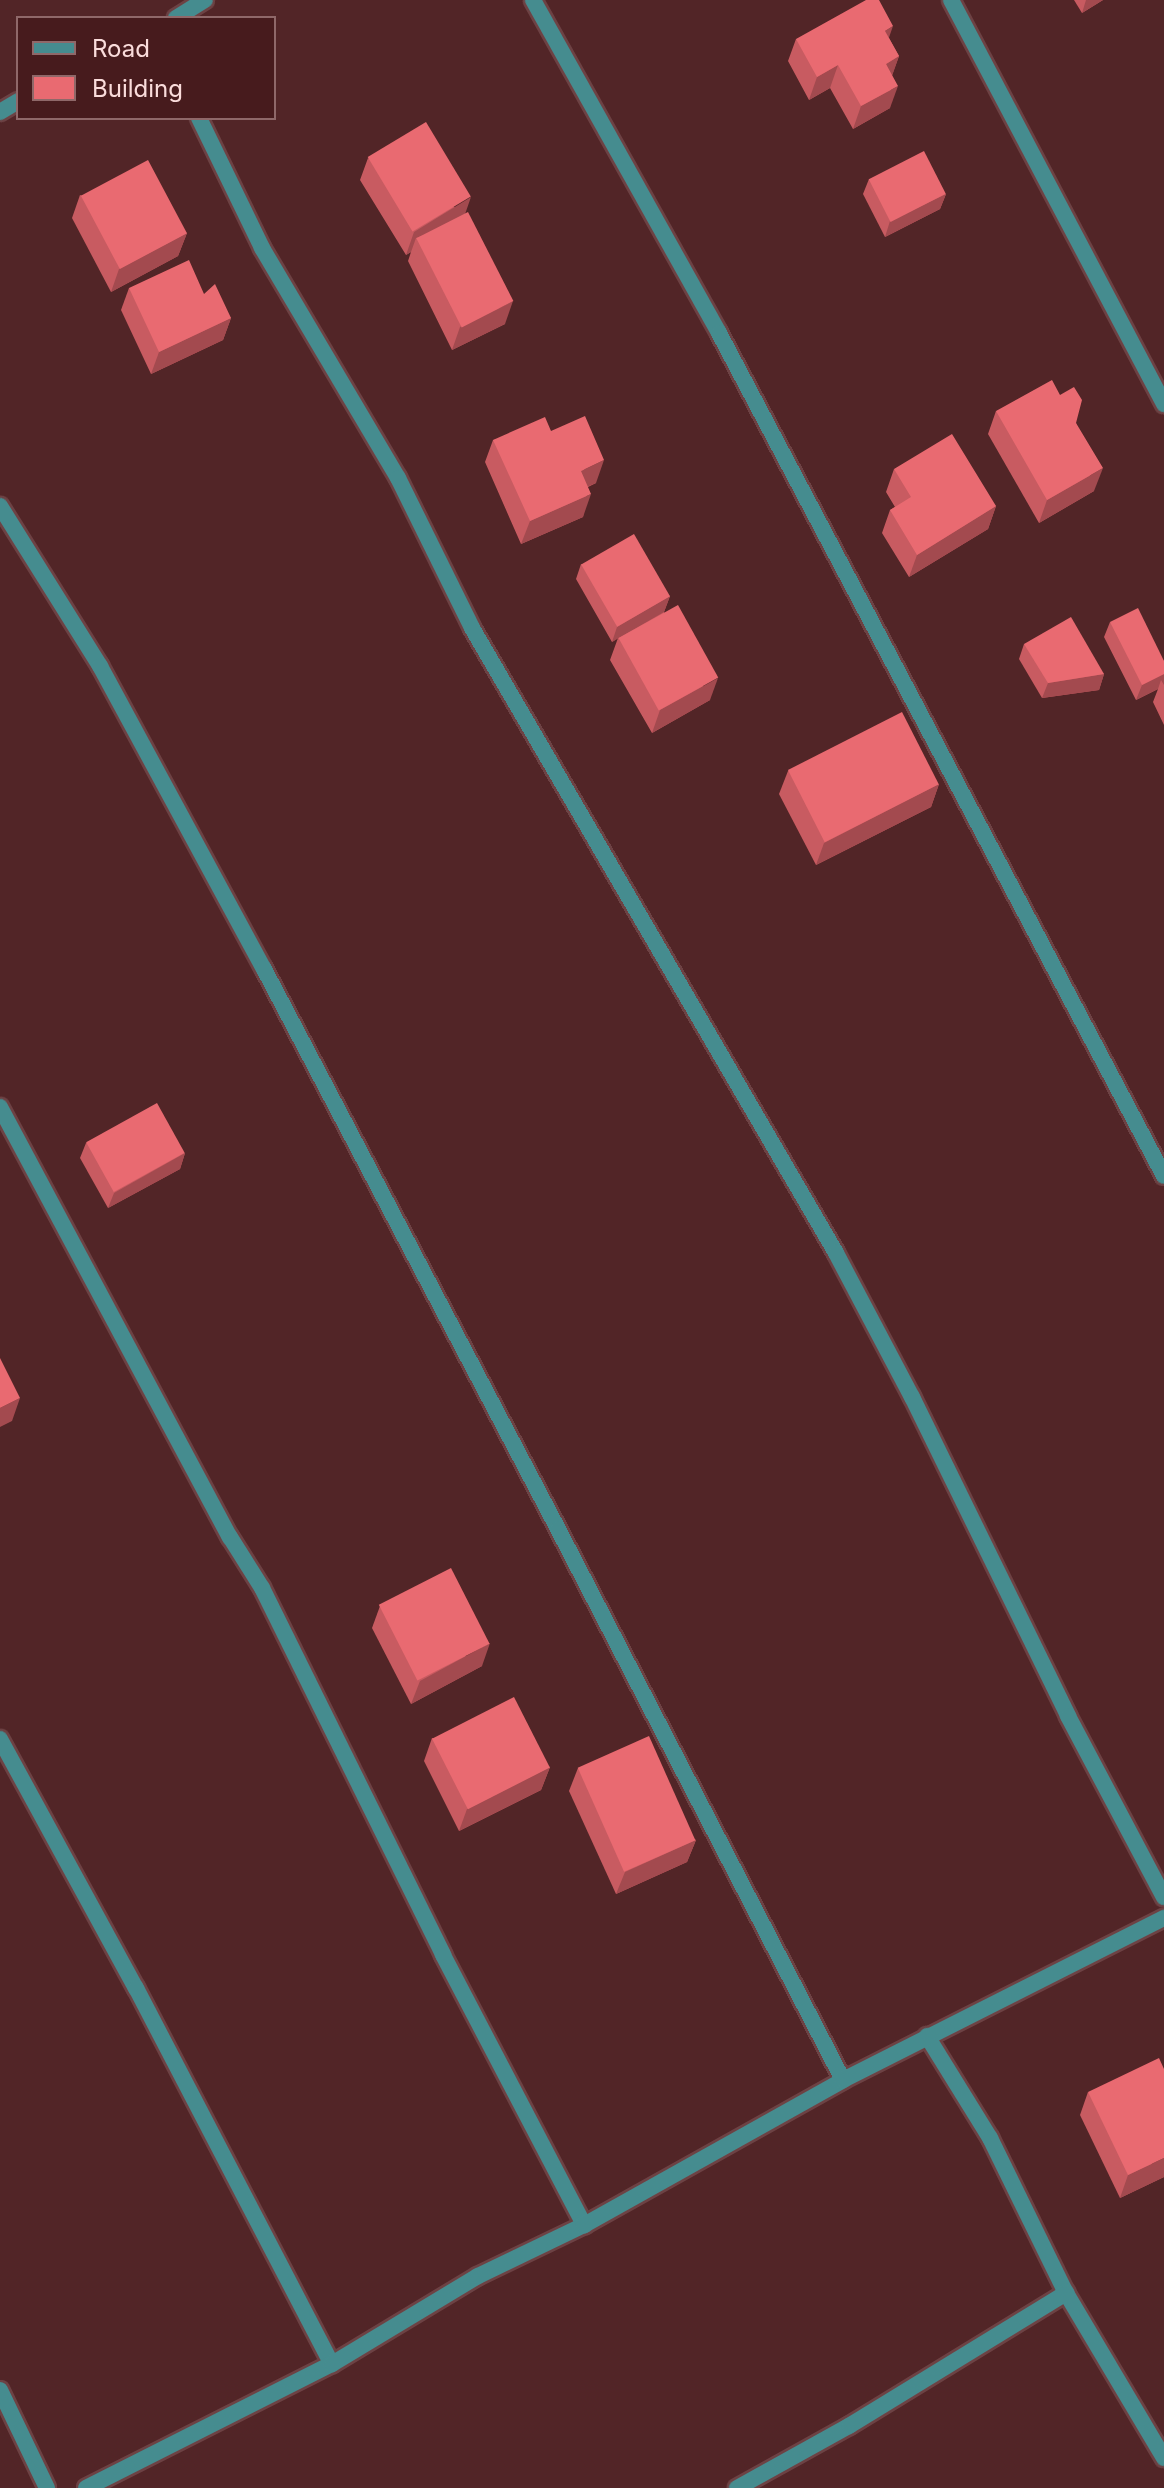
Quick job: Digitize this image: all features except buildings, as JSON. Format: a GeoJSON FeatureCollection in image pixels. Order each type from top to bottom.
{"type":"FeatureCollection","features":[{"type":"Feature","properties":{"kind":"street"},"geometry":{"type":"LineString","coordinates":[[179,16],[205,0]]}},
{"type":"Feature","properties":{"kind":"street"},"geometry":{"type":"LineString","coordinates":[[533,0],[769,426],[1164,1176]]}},
{"type":"Feature","properties":{"kind":"street"},"geometry":{"type":"LineString","coordinates":[[951,0],[1164,404]]}},
{"type":"Feature","properties":{"kind":"street"},"geometry":{"type":"LineString","coordinates":[[200,120],[262,248],[398,478],[472,628],[836,1253],[912,1397],[1068,1716],[1164,1897]]}},
{"type":"Feature","properties":{"kind":"street"},"geometry":{"type":"LineString","coordinates":[[0,506],[100,666],[264,969],[843,2080]]}},
{"type":"Feature","properties":{"kind":"street"},"geometry":{"type":"LineString","coordinates":[[0,1107],[230,1537],[262,1588],[443,1955],[584,2225]]}},
{"type":"Feature","properties":{"kind":"street"},"geometry":{"type":"LineString","coordinates":[[0,1739],[136,1988],[332,2364]]}},
{"type":"Feature","properties":{"kind":"street"},"geometry":{"type":"LineString","coordinates":[[86,2488],[332,2364],[478,2276],[584,2225],[843,2080],[1164,1918]]}},
{"type":"Feature","properties":{"kind":"street"},"geometry":{"type":"LineString","coordinates":[[927,2036],[990,2138],[1066,2293],[1164,2458]]}},
{"type":"Feature","properties":{"kind":"street"},"geometry":{"type":"LineString","coordinates":[[737,2488],[849,2426],[1066,2293]]}},
{"type":"Feature","properties":{"kind":"street"},"geometry":{"type":"LineString","coordinates":[[0,2390],[47,2488]]}}]}
